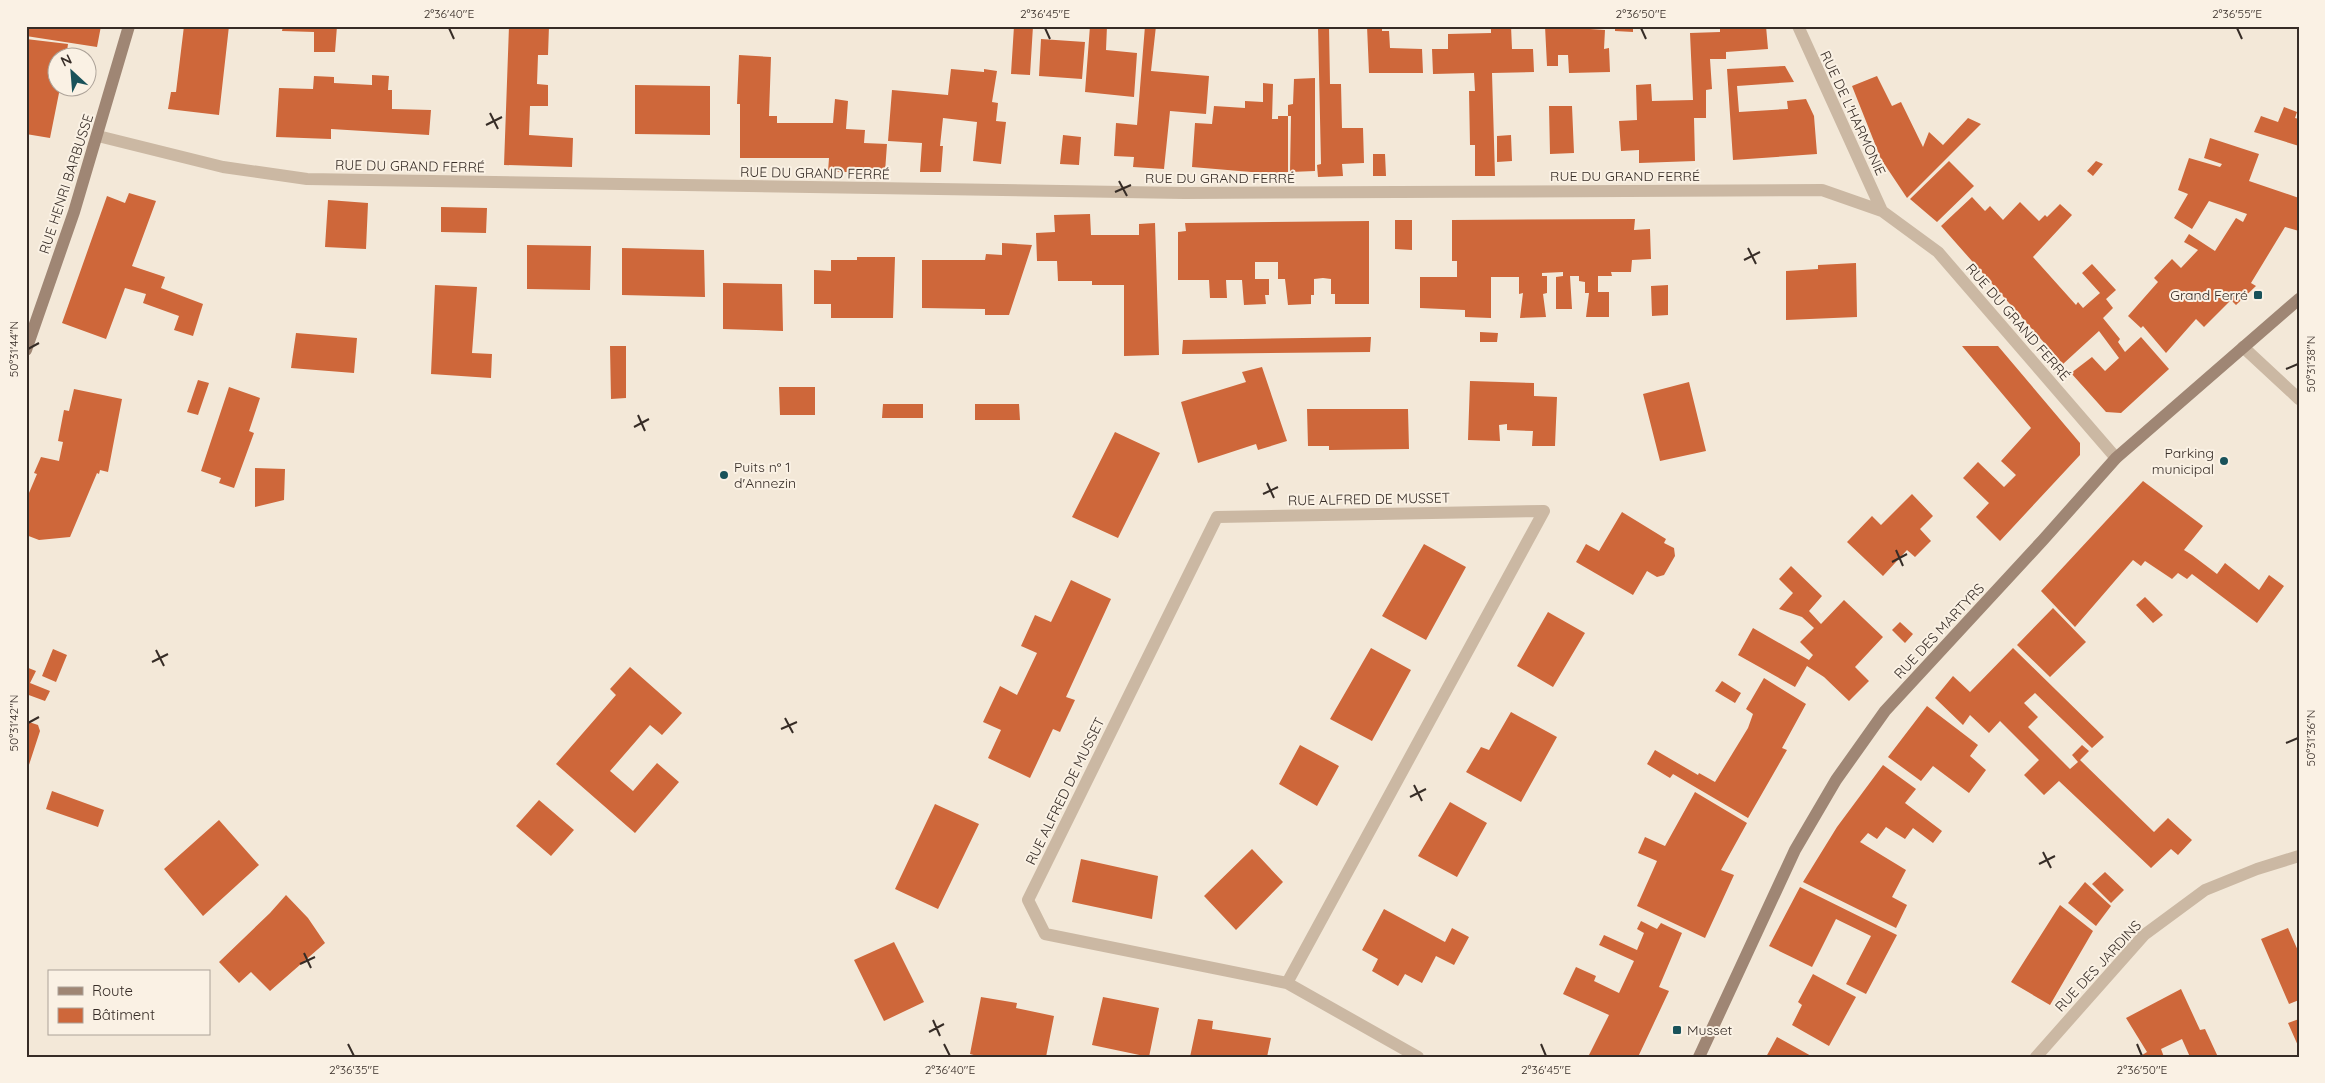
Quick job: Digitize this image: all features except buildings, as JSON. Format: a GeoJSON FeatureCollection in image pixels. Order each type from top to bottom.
{"type":"FeatureCollection","features":[{"type":"Feature","properties":{"kind":"street","name":"RUE HENRI BARBUSSE"},"geometry":{"type":"LineString","coordinates":[[26,350],[74,212],[129,26]]}},
{"type":"Feature","properties":{"kind":"street","name":"RUE DE L'HARMONIE"},"geometry":{"type":"LineString","coordinates":[[1798,26],[1882,211]]}},
{"type":"Feature","properties":{"kind":"street","name":"RUE DU GRAND FERRÉ"},"geometry":{"type":"LineString","coordinates":[[98,136],[223,167],[307,179],[1184,194],[1822,190],[1882,211],[1938,252],[2116,458]]}},
{"type":"Feature","properties":{"kind":"street","name":"RUE DES MARTYRS"},"geometry":{"type":"LineString","coordinates":[[1699,1057],[1795,850],[1836,780],[1885,711],[2044,540],[2116,458],[2299,299]]}},
{"type":"Feature","properties":{"kind":"street"},"geometry":{"type":"LineString","coordinates":[[2243,348],[2299,399]]}},
{"type":"Feature","properties":{"kind":"street","name":"RUE ALFRED DE MUSSET"},"geometry":{"type":"LineString","coordinates":[[1287,984],[1544,510],[1217,517],[1028,900],[1045,934],[1287,984],[1418,1057]]}},
{"type":"Feature","properties":{"kind":"street","name":"RUE DES JARDINS"},"geometry":{"type":"LineString","coordinates":[[2036,1057],[2144,934],[2204,890],[2257,869],[2299,856]]}},
{"type":"Feature","properties":{"kind":"place","name":"Grand Ferré"},"geometry":{"type":"Point","coordinates":[2258,295]}},
{"type":"Feature","properties":{"kind":"place","name":"Parking municipal"},"geometry":{"type":"Point","coordinates":[2224,461]}},
{"type":"Feature","properties":{"kind":"place","name":"Puits n° 1 d'Annezin"},"geometry":{"type":"Point","coordinates":[724,475]}},
{"type":"Feature","properties":{"kind":"place","name":"Musset"},"geometry":{"type":"Point","coordinates":[1677,1030]}}]}
